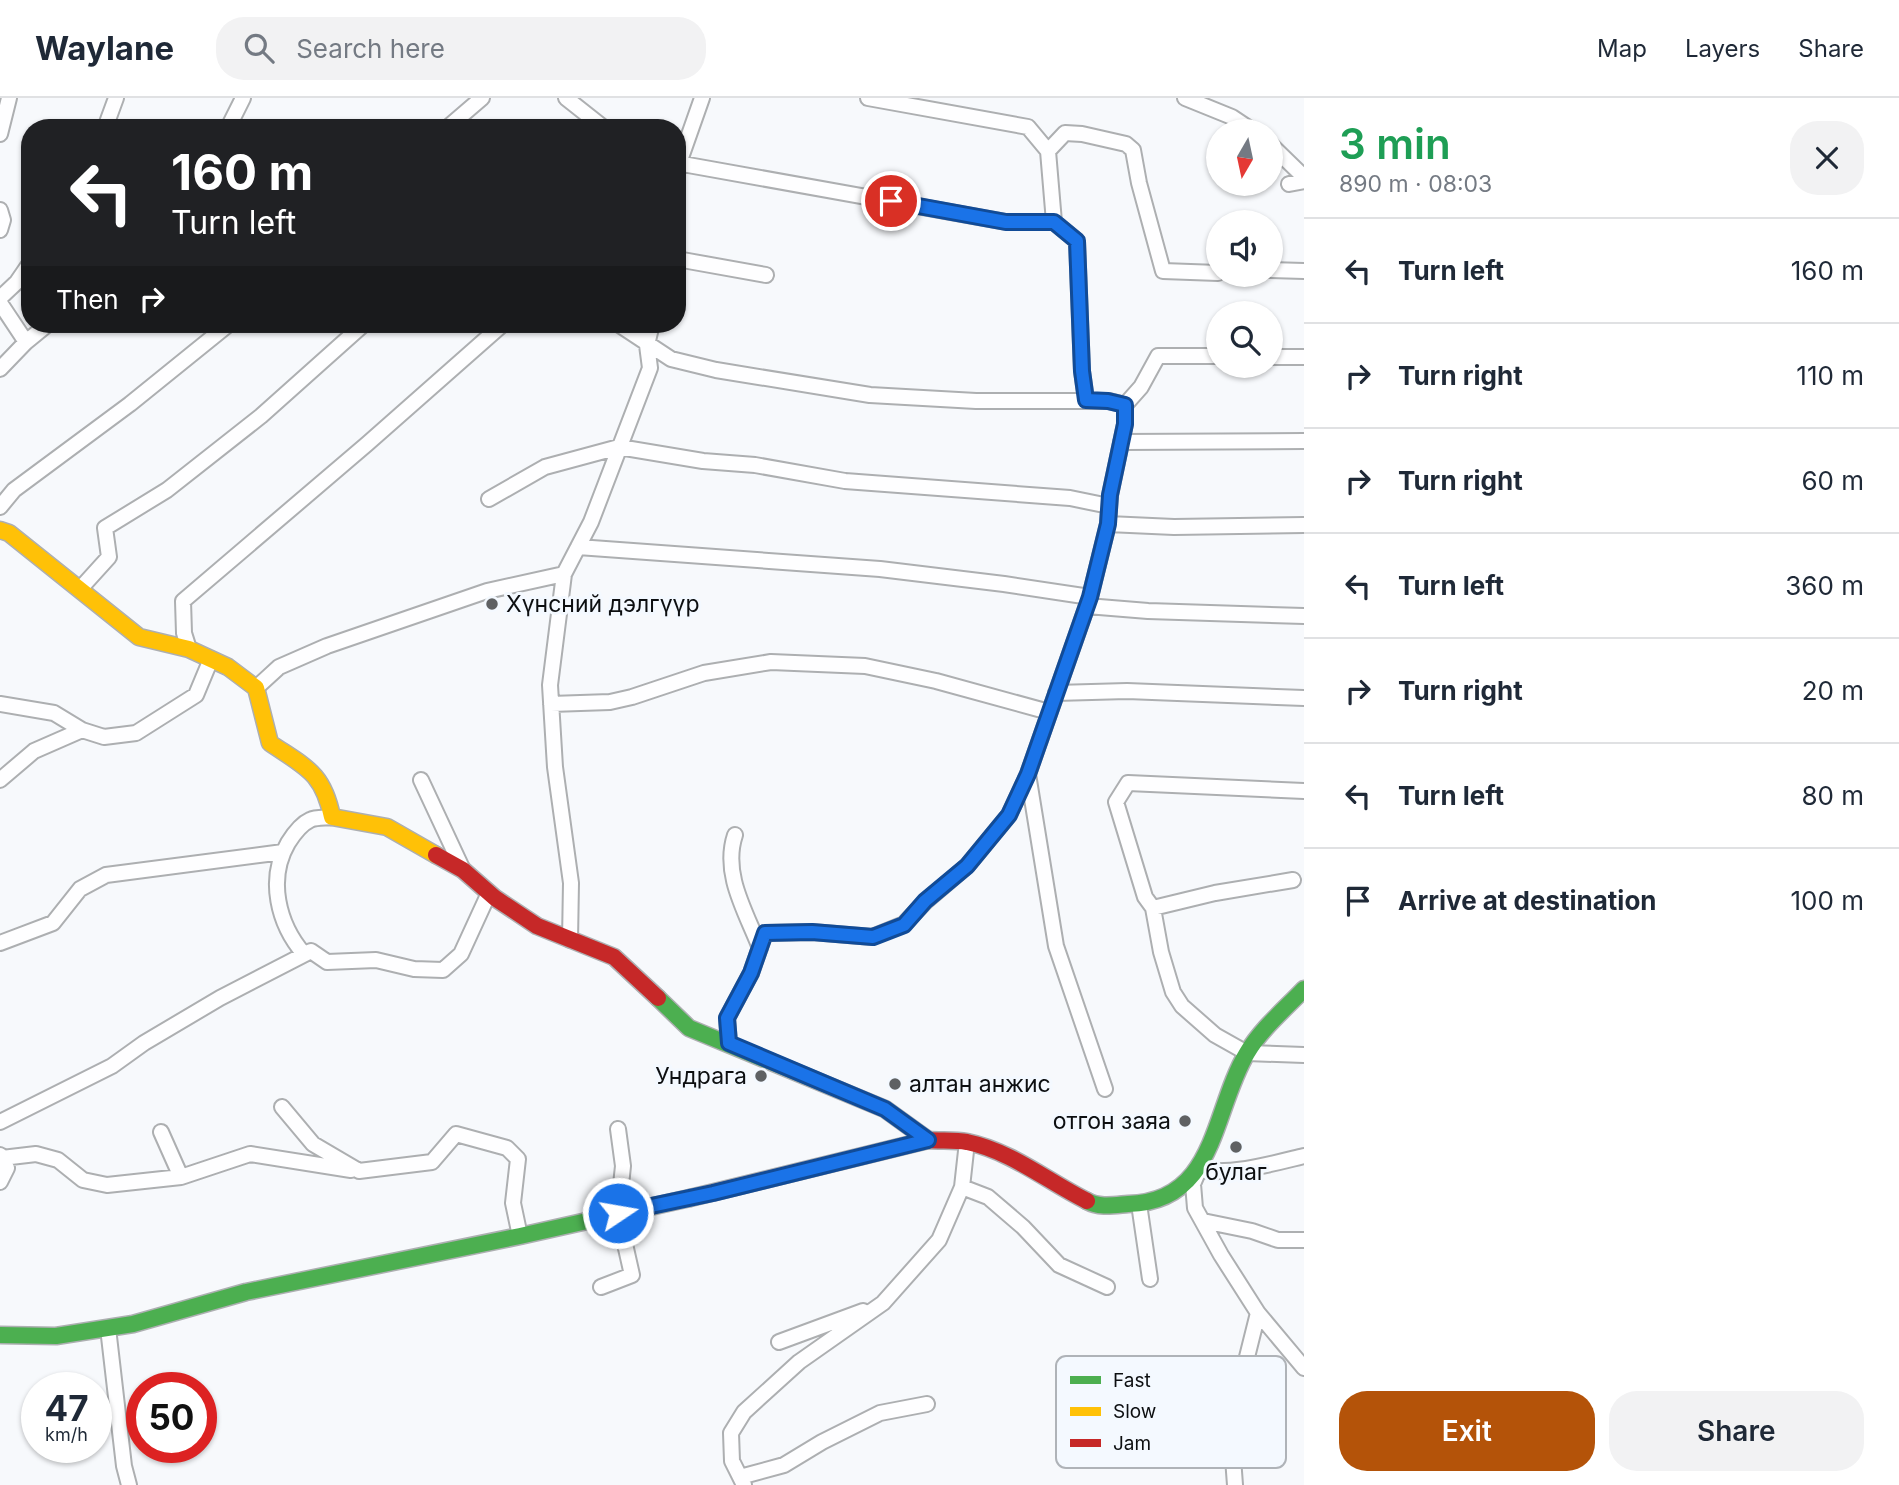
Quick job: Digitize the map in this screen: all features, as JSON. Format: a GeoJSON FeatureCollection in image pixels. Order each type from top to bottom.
{"type":"FeatureCollection","features":[{"type":"Feature","properties":{"kind":"main road"},"geometry":{"type":"LineString","coordinates":[[0,530],[9,533],[139,637],[189,649],[228,667],[256,688],[270,743],[310,771],[327,793],[332,817],[387,827],[463,870],[489,893],[537,926],[614,957],[689,1028],[885,1109],[928,1140]]}},
{"type":"Feature","properties":{"kind":"main road"},"geometry":{"type":"LineString","coordinates":[[0,1335],[57,1336],[133,1324],[246,1292],[713,1193],[928,1140],[967,1142],[1014,1158],[1055,1185],[1094,1205],[1139,1204],[1175,1193],[1199,1170],[1247,1053],[1269,1025],[1304,989]]}},
{"type":"Feature","properties":{"kind":"street"},"geometry":{"type":"LineString","coordinates":[[0,134],[9,98]]}},
{"type":"Feature","properties":{"kind":"street"},"geometry":{"type":"LineString","coordinates":[[108,119],[116,98]]}},
{"type":"Feature","properties":{"kind":"street"},"geometry":{"type":"LineString","coordinates":[[232,119],[243,98]]}},
{"type":"Feature","properties":{"kind":"street"},"geometry":{"type":"LineString","coordinates":[[458,119],[482,98]]}},
{"type":"Feature","properties":{"kind":"street"},"geometry":{"type":"LineString","coordinates":[[686,143],[702,98]]}},
{"type":"Feature","properties":{"kind":"street"},"geometry":{"type":"LineString","coordinates":[[868,98],[1028,127],[1048,151],[1054,222]]}},
{"type":"Feature","properties":{"kind":"street"},"geometry":{"type":"LineString","coordinates":[[1185,98],[1235,119]]}},
{"type":"Feature","properties":{"kind":"street"},"geometry":{"type":"LineString","coordinates":[[574,101],[594,119]]}},
{"type":"Feature","properties":{"kind":"street"},"geometry":{"type":"LineString","coordinates":[[1048,151],[1065,134],[1082,134],[1126,144],[1133,150],[1139,183],[1163,271],[1206,273]]}},
{"type":"Feature","properties":{"kind":"street"},"geometry":{"type":"LineString","coordinates":[[1283,157],[1304,179],[1289,184]]}},
{"type":"Feature","properties":{"kind":"street"},"geometry":{"type":"LineString","coordinates":[[686,166],[1006,222],[1054,222],[1077,241],[1082,371],[1086,400]]}},
{"type":"Feature","properties":{"kind":"street"},"geometry":{"type":"LineString","coordinates":[[0,210],[0,230]]}},
{"type":"Feature","properties":{"kind":"street"},"geometry":{"type":"LineString","coordinates":[[686,261],[766,275]]}},
{"type":"Feature","properties":{"kind":"street"},"geometry":{"type":"LineString","coordinates":[[1283,270],[1304,271]]}},
{"type":"Feature","properties":{"kind":"street"},"geometry":{"type":"LineString","coordinates":[[0,298],[21,277]]}},
{"type":"Feature","properties":{"kind":"street"},"geometry":{"type":"LineString","coordinates":[[0,303],[26,342]]}},
{"type":"Feature","properties":{"kind":"street"},"geometry":{"type":"LineString","coordinates":[[0,369],[37,333]]}},
{"type":"Feature","properties":{"kind":"street"},"geometry":{"type":"LineString","coordinates":[[0,507],[14,490],[130,404],[218,333]]}},
{"type":"Feature","properties":{"kind":"street"},"geometry":{"type":"LineString","coordinates":[[80,589],[109,557],[105,528],[177,482],[261,416],[354,333]]}},
{"type":"Feature","properties":{"kind":"street"},"geometry":{"type":"LineString","coordinates":[[189,649],[184,633],[183,601],[493,333]]}},
{"type":"Feature","properties":{"kind":"street"},"geometry":{"type":"LineString","coordinates":[[630,333],[671,359],[716,370],[870,395],[976,401],[1086,400],[1125,405]]}},
{"type":"Feature","properties":{"kind":"street"},"geometry":{"type":"LineString","coordinates":[[570,940],[571,883],[555,767],[550,685],[564,574],[591,522],[650,369],[647,345],[650,333]]}},
{"type":"Feature","properties":{"kind":"street"},"geometry":{"type":"LineString","coordinates":[[729,1043],[727,1018],[751,973],[765,933],[812,932],[873,937],[904,925],[925,901],[967,866],[1009,815],[1028,774],[1088,602],[1108,524],[1125,405],[1141,387],[1158,356],[1206,356]]}},
{"type":"Feature","properties":{"kind":"street"},"geometry":{"type":"LineString","coordinates":[[1283,357],[1304,357]]}},
{"type":"Feature","properties":{"kind":"street"},"geometry":{"type":"LineString","coordinates":[[1121,442],[1304,441]]}},
{"type":"Feature","properties":{"kind":"street"},"geometry":{"type":"LineString","coordinates":[[489,499],[545,467],[619,447],[703,461],[755,465],[845,481],[1070,498],[1109,506]]}},
{"type":"Feature","properties":{"kind":"street"},"geometry":{"type":"LineString","coordinates":[[1108,524],[1174,527],[1304,525]]}},
{"type":"Feature","properties":{"kind":"street"},"geometry":{"type":"LineString","coordinates":[[578,547],[880,569],[1004,584],[1088,602],[1148,611],[1304,616]]}},
{"type":"Feature","properties":{"kind":"street"},"geometry":{"type":"LineString","coordinates":[[256,688],[279,667],[327,646],[486,592],[564,574]]}},
{"type":"Feature","properties":{"kind":"street"},"geometry":{"type":"LineString","coordinates":[[0,704],[54,713],[82,730],[104,737],[136,733],[196,695],[211,659]]}},
{"type":"Feature","properties":{"kind":"street"},"geometry":{"type":"LineString","coordinates":[[551,704],[610,702],[704,673],[771,662],[865,666],[936,681],[1049,712]]}},
{"type":"Feature","properties":{"kind":"street"},"geometry":{"type":"LineString","coordinates":[[1056,693],[1127,691],[1304,698]]}},
{"type":"Feature","properties":{"kind":"street"},"geometry":{"type":"LineString","coordinates":[[0,780],[34,751],[82,730]]}},
{"type":"Feature","properties":{"kind":"street"},"geometry":{"type":"LineString","coordinates":[[1028,774],[1056,946],[1105,1089]]}},
{"type":"Feature","properties":{"kind":"street"},"geometry":{"type":"LineString","coordinates":[[421,780],[463,870]]}},
{"type":"Feature","properties":{"kind":"street"},"geometry":{"type":"LineString","coordinates":[[1304,791],[1128,783],[1116,802],[1144,897],[1153,908],[1172,992],[1182,1006],[1215,1035],[1247,1053],[1304,1055]]}},
{"type":"Feature","properties":{"kind":"street"},"geometry":{"type":"LineString","coordinates":[[304,954],[290,939],[275,884],[283,852],[294,834],[311,819],[332,817]]}},
{"type":"Feature","properties":{"kind":"street"},"geometry":{"type":"LineString","coordinates":[[735,835],[732,844],[732,877],[760,948]]}},
{"type":"Feature","properties":{"kind":"street"},"geometry":{"type":"LineString","coordinates":[[0,943],[53,923],[80,889],[106,875],[283,852]]}},
{"type":"Feature","properties":{"kind":"street"},"geometry":{"type":"LineString","coordinates":[[1153,908],[1215,893],[1293,880]]}},
{"type":"Feature","properties":{"kind":"street"},"geometry":{"type":"LineString","coordinates":[[0,1122],[112,1066],[165,1030],[311,951],[327,962],[376,960],[414,970],[443,970],[461,954],[489,893]]}},
{"type":"Feature","properties":{"kind":"street"},"geometry":{"type":"LineString","coordinates":[[282,1107],[313,1144],[359,1171]]}},
{"type":"Feature","properties":{"kind":"street"},"geometry":{"type":"LineString","coordinates":[[601,1287],[632,1275],[618,1213],[623,1166],[618,1129]]}},
{"type":"Feature","properties":{"kind":"street"},"geometry":{"type":"LineString","coordinates":[[161,1132],[181,1177]]}},
{"type":"Feature","properties":{"kind":"street"},"geometry":{"type":"LineString","coordinates":[[0,1182],[8,1168],[1,1156],[36,1154],[58,1160],[83,1180],[107,1185],[181,1177],[250,1154],[359,1171],[432,1162],[456,1134],[507,1148],[518,1159],[513,1203],[520,1236]]}},
{"type":"Feature","properties":{"kind":"street"},"geometry":{"type":"LineString","coordinates":[[926,1404],[880,1413],[822,1442],[784,1465],[742,1481],[732,1461],[731,1433],[744,1412],[799,1362],[884,1303],[939,1240],[962,1187],[967,1142]]}},
{"type":"Feature","properties":{"kind":"street"},"geometry":{"type":"LineString","coordinates":[[1304,1156],[1272,1164],[1213,1172],[1199,1170],[1193,1184],[1195,1208],[1221,1255],[1258,1313],[1304,1368]]}},
{"type":"Feature","properties":{"kind":"street"},"geometry":{"type":"LineString","coordinates":[[962,1187],[988,1197],[1023,1227],[1059,1265],[1107,1287]]}},
{"type":"Feature","properties":{"kind":"street"},"geometry":{"type":"LineString","coordinates":[[1139,1204],[1150,1279]]}},
{"type":"Feature","properties":{"kind":"street"},"geometry":{"type":"LineString","coordinates":[[1203,1221],[1252,1231],[1278,1240],[1304,1240]]}},
{"type":"Feature","properties":{"kind":"street"},"geometry":{"type":"LineString","coordinates":[[779,1342],[884,1303]]}},
{"type":"Feature","properties":{"kind":"street"},"geometry":{"type":"LineString","coordinates":[[1247,1356],[1258,1313]]}},
{"type":"Feature","properties":{"kind":"street"},"geometry":{"type":"LineString","coordinates":[[108,1328],[124,1466],[129,1485]]}},
{"type":"Feature","properties":{"kind":"traffic: fast"},"geometry":{"type":"LineString","coordinates":[[1087,1201],[1102,1205],[1128,1204],[1157,1199],[1179,1188],[1196,1171],[1208,1149],[1235,1076],[1247,1053],[1266,1027],[1304,989]]}},
{"type":"Feature","properties":{"kind":"traffic: fast"},"geometry":{"type":"LineString","coordinates":[[658,998],[689,1028],[885,1109],[928,1140]]}},
{"type":"Feature","properties":{"kind":"traffic: fast"},"geometry":{"type":"LineString","coordinates":[[0,1335],[56,1336],[133,1324],[246,1292],[690,1198]]}},
{"type":"Feature","properties":{"kind":"traffic: slow"},"geometry":{"type":"LineString","coordinates":[[0,530],[9,533],[139,637],[189,649],[228,667],[256,688],[270,743],[303,765],[318,780],[332,817],[387,827],[436,855]]}},
{"type":"Feature","properties":{"kind":"traffic: jam"},"geometry":{"type":"LineString","coordinates":[[436,855],[463,870],[495,898],[537,926],[614,957],[658,998]]}},
{"type":"Feature","properties":{"kind":"traffic: jam"},"geometry":{"type":"LineString","coordinates":[[690,1198],[928,1140],[967,1142],[999,1152],[1087,1201]]}},
{"type":"Feature","properties":{"kind":"place","name":"Хүнсний дэлгүүр"},"geometry":{"type":"Point","coordinates":[492,604]}},
{"type":"Feature","properties":{"kind":"place","name":"Ундрага"},"geometry":{"type":"Point","coordinates":[761,1076]}},
{"type":"Feature","properties":{"kind":"place","name":"алтан анжис"},"geometry":{"type":"Point","coordinates":[895,1084]}},
{"type":"Feature","properties":{"kind":"place","name":"отгон заяа"},"geometry":{"type":"Point","coordinates":[1185,1121]}},
{"type":"Feature","properties":{"kind":"place","name":"булаг"},"geometry":{"type":"Point","coordinates":[1236,1147]}},
{"type":"Feature","properties":{"kind":"route"},"geometry":{"type":"LineString","coordinates":[[618,1213],[713,1193],[928,1140],[885,1109],[729,1043],[727,1018],[751,973],[765,933],[812,932],[873,937],[904,925],[925,901],[967,866],[1009,815],[1028,774],[1090,597],[1108,524],[1110,495],[1125,424],[1125,405],[1086,400],[1082,371],[1077,241],[1054,222],[1006,222],[891,201]]}}]}
